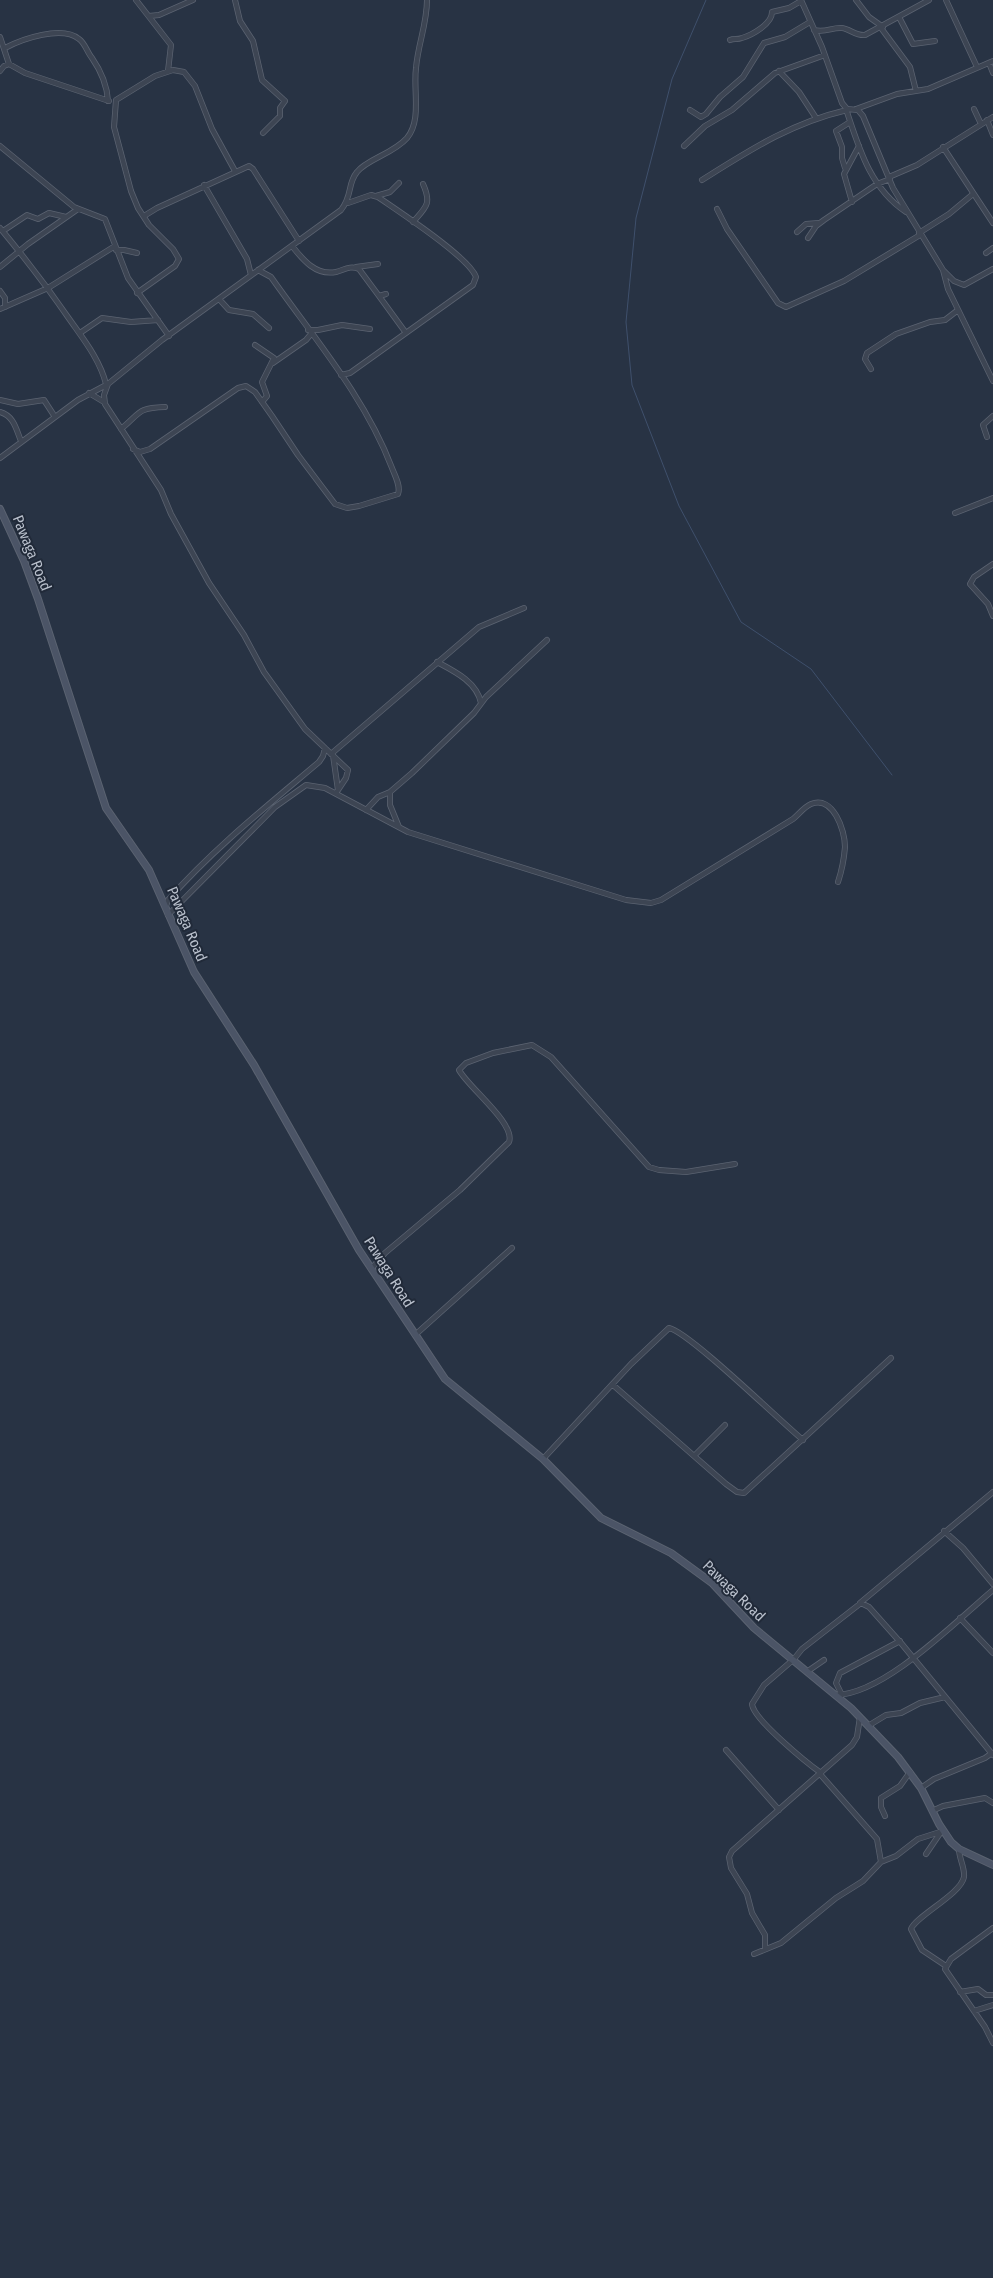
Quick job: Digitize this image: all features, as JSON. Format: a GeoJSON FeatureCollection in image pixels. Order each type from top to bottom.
{"type":"FeatureCollection","features":[{"type":"Feature","properties":{"kind":"main road","name":"Pawaga Road"},"geometry":{"type":"LineString","coordinates":[[0,509],[24,561],[38,599],[102,800],[149,870],[194,972],[254,1065],[371,1269],[415,1335],[453,1387],[543,1458],[592,1510],[612,1524],[688,1564],[712,1583],[768,1641],[839,1695],[910,1772],[921,1788],[942,1832],[959,1849],[993,1865]]}},
{"type":"Feature","properties":{"kind":"street"},"geometry":{"type":"LineString","coordinates":[[136,0],[171,45],[168,71]]}},
{"type":"Feature","properties":{"kind":"street"},"geometry":{"type":"LineString","coordinates":[[149,16],[159,15],[193,0]]}},
{"type":"Feature","properties":{"kind":"street"},"geometry":{"type":"LineString","coordinates":[[235,0],[238,15],[252,41],[262,80],[285,101],[280,108],[280,116],[263,133]]}},
{"type":"Feature","properties":{"kind":"street"},"geometry":{"type":"LineString","coordinates":[[0,458],[89,393],[107,384],[251,275],[341,210],[350,199],[351,185],[358,171],[394,150],[406,140],[413,128],[416,66],[427,18],[427,0]]}},
{"type":"Feature","properties":{"kind":"street"},"geometry":{"type":"LineString","coordinates":[[730,40],[742,38],[756,32],[771,19],[772,12],[789,8],[801,0],[825,55],[859,146],[877,184],[889,200],[907,213]]}},
{"type":"Feature","properties":{"kind":"street"},"geometry":{"type":"LineString","coordinates":[[856,0],[869,17],[882,27],[910,67],[916,91]]}},
{"type":"Feature","properties":{"kind":"street"},"geometry":{"type":"LineString","coordinates":[[814,30],[825,32],[842,28],[861,35],[882,27],[929,0]]}},
{"type":"Feature","properties":{"kind":"street"},"geometry":{"type":"LineString","coordinates":[[946,0],[977,67]]}},
{"type":"Feature","properties":{"kind":"street"},"geometry":{"type":"LineString","coordinates":[[899,17],[911,42],[916,44],[935,40]]}},
{"type":"Feature","properties":{"kind":"street"},"geometry":{"type":"LineString","coordinates":[[690,110],[701,117],[706,114],[743,77],[764,43],[785,37],[810,22]]}},
{"type":"Feature","properties":{"kind":"street"},"geometry":{"type":"LineString","coordinates":[[5,48],[29,38],[46,34],[75,36],[81,40],[98,66],[107,90],[108,101]]}},
{"type":"Feature","properties":{"kind":"street"},"geometry":{"type":"LineString","coordinates":[[0,36],[9,64],[25,73],[116,102]]}},
{"type":"Feature","properties":{"kind":"street"},"geometry":{"type":"LineString","coordinates":[[684,146],[705,126],[732,110],[772,75],[825,55]]}},
{"type":"Feature","properties":{"kind":"street"},"geometry":{"type":"LineString","coordinates":[[702,180],[782,132],[816,118],[846,109],[855,109],[888,96],[928,89],[991,62],[993,73]]}},
{"type":"Feature","properties":{"kind":"street"},"geometry":{"type":"LineString","coordinates":[[0,71],[9,64]]}},
{"type":"Feature","properties":{"kind":"street"},"geometry":{"type":"LineString","coordinates":[[137,293],[175,266],[179,259],[173,249],[149,225],[130,191],[117,147],[113,120],[116,102],[123,94],[168,71],[178,70],[189,77],[212,129],[235,171]]}},
{"type":"Feature","properties":{"kind":"street"},"geometry":{"type":"LineString","coordinates":[[779,71],[799,92],[816,118]]}},
{"type":"Feature","properties":{"kind":"street"},"geometry":{"type":"LineString","coordinates":[[855,109],[863,116],[907,213],[943,270],[954,281],[964,285],[993,269]]}},
{"type":"Feature","properties":{"kind":"street"},"geometry":{"type":"LineString","coordinates":[[974,109],[981,124]]}},
{"type":"Feature","properties":{"kind":"street"},"geometry":{"type":"LineString","coordinates":[[808,238],[819,223],[877,184],[917,165],[993,117]]}},
{"type":"Feature","properties":{"kind":"street"},"geometry":{"type":"LineString","coordinates":[[988,120],[993,135]]}},
{"type":"Feature","properties":{"kind":"street"},"geometry":{"type":"LineString","coordinates":[[850,122],[836,131],[842,147],[845,169],[844,177],[852,202]]}},
{"type":"Feature","properties":{"kind":"street"},"geometry":{"type":"LineString","coordinates":[[0,146],[78,209],[105,219],[137,293],[169,336]]}},
{"type":"Feature","properties":{"kind":"street"},"geometry":{"type":"LineString","coordinates":[[845,169],[859,146]]}},
{"type":"Feature","properties":{"kind":"street"},"geometry":{"type":"LineString","coordinates":[[943,147],[993,224]]}},
{"type":"Feature","properties":{"kind":"street"},"geometry":{"type":"LineString","coordinates":[[144,216],[246,166],[252,167],[299,241]]}},
{"type":"Feature","properties":{"kind":"street"},"geometry":{"type":"LineString","coordinates":[[347,203],[371,195],[376,196],[390,192],[399,184]]}},
{"type":"Feature","properties":{"kind":"street"},"geometry":{"type":"LineString","coordinates":[[413,222],[428,202],[429,197],[423,184]]}},
{"type":"Feature","properties":{"kind":"street"},"geometry":{"type":"LineString","coordinates":[[204,185],[247,259],[251,275]]}},
{"type":"Feature","properties":{"kind":"street"},"geometry":{"type":"LineString","coordinates":[[717,209],[727,229],[778,303],[786,307],[844,281],[920,234],[949,214],[973,194]]}},
{"type":"Feature","properties":{"kind":"street"},"geometry":{"type":"LineString","coordinates":[[341,375],[350,373],[473,285],[476,276],[468,265],[376,196]]}},
{"type":"Feature","properties":{"kind":"street"},"geometry":{"type":"LineString","coordinates":[[0,267],[78,209]]}},
{"type":"Feature","properties":{"kind":"street"},"geometry":{"type":"LineString","coordinates":[[66,218],[49,213],[36,219],[27,215],[1,229],[48,288],[80,333],[100,366],[107,384],[104,402]]}},
{"type":"Feature","properties":{"kind":"street"},"geometry":{"type":"LineString","coordinates":[[797,232],[806,224],[819,223]]}},
{"type":"Feature","properties":{"kind":"street"},"geometry":{"type":"LineString","coordinates":[[292,246],[311,267],[323,272],[378,264]]}},
{"type":"Feature","properties":{"kind":"street"},"geometry":{"type":"LineString","coordinates":[[2,308],[48,288],[116,248],[137,254]]}},
{"type":"Feature","properties":{"kind":"street"},"geometry":{"type":"LineString","coordinates":[[986,253],[993,248]]}},
{"type":"Feature","properties":{"kind":"street"},"geometry":{"type":"LineString","coordinates":[[356,267],[361,270],[406,333]]}},
{"type":"Feature","properties":{"kind":"street"},"geometry":{"type":"LineString","coordinates":[[134,449],[140,452],[150,449],[238,388],[250,388],[335,504],[348,508],[394,497],[398,494],[399,486],[384,447],[361,404],[270,277],[258,270]]}},
{"type":"Feature","properties":{"kind":"street"},"geometry":{"type":"LineString","coordinates":[[943,270],[945,282],[993,381]]}},
{"type":"Feature","properties":{"kind":"street"},"geometry":{"type":"LineString","coordinates":[[0,291],[5,298],[2,308]]}},
{"type":"Feature","properties":{"kind":"street"},"geometry":{"type":"LineString","coordinates":[[379,296],[386,294]]}},
{"type":"Feature","properties":{"kind":"street"},"geometry":{"type":"LineString","coordinates":[[219,299],[229,310],[253,314],[269,328]]}},
{"type":"Feature","properties":{"kind":"street"},"geometry":{"type":"LineString","coordinates":[[871,369],[865,359],[867,354],[896,334],[930,322],[945,320],[958,310]]}},
{"type":"Feature","properties":{"kind":"street"},"geometry":{"type":"LineString","coordinates":[[80,333],[102,318],[131,322],[158,320]]}},
{"type":"Feature","properties":{"kind":"street"},"geometry":{"type":"LineString","coordinates":[[272,363],[306,340],[310,332],[342,325],[370,329]]}},
{"type":"Feature","properties":{"kind":"street"},"geometry":{"type":"LineString","coordinates":[[255,345],[273,356],[272,363],[262,382],[267,396],[262,402]]}},
{"type":"Feature","properties":{"kind":"street"},"geometry":{"type":"LineString","coordinates":[[89,393],[104,402],[161,490],[171,514],[210,583],[244,635],[282,700],[325,748],[348,770],[346,778],[337,792]]}},
{"type":"Feature","properties":{"kind":"street"},"geometry":{"type":"LineString","coordinates":[[0,400],[18,404],[45,400],[55,417]]}},
{"type":"Feature","properties":{"kind":"street"},"geometry":{"type":"LineString","coordinates":[[121,429],[144,408],[165,407]]}},
{"type":"Feature","properties":{"kind":"street"},"geometry":{"type":"LineString","coordinates":[[0,412],[7,415],[14,423],[21,441]]}},
{"type":"Feature","properties":{"kind":"street"},"geometry":{"type":"LineString","coordinates":[[987,437],[983,425],[993,416]]}},
{"type":"Feature","properties":{"kind":"street"},"geometry":{"type":"LineString","coordinates":[[955,514],[993,498]]}},
{"type":"Feature","properties":{"kind":"street"},"geometry":{"type":"LineString","coordinates":[[993,564],[974,577],[970,584],[988,604],[993,616]]}},
{"type":"Feature","properties":{"kind":"street"},"geometry":{"type":"LineString","coordinates":[[332,755],[479,627],[524,608]]}},
{"type":"Feature","properties":{"kind":"street"},"geometry":{"type":"LineString","coordinates":[[366,810],[378,797],[390,792],[412,773],[547,640]]}},
{"type":"Feature","properties":{"kind":"street"},"geometry":{"type":"LineString","coordinates":[[437,662],[467,681],[475,689],[481,703]]}},
{"type":"Feature","properties":{"kind":"street"},"geometry":{"type":"LineString","coordinates":[[165,908],[168,900],[198,868],[245,824],[319,762],[324,756],[325,748]]}},
{"type":"Feature","properties":{"kind":"street"},"geometry":{"type":"LineString","coordinates":[[332,755],[337,792]]}},
{"type":"Feature","properties":{"kind":"street"},"geometry":{"type":"LineString","coordinates":[[168,915],[264,818],[296,791],[312,784],[337,792],[400,828],[626,900],[651,904],[661,900],[793,819],[808,805],[820,802],[826,803],[832,809],[845,840],[838,882]]}},
{"type":"Feature","properties":{"kind":"street"},"geometry":{"type":"LineString","coordinates":[[390,792],[390,805],[400,828]]}},
{"type":"Feature","properties":{"kind":"street"},"geometry":{"type":"LineString","coordinates":[[371,1269],[385,1253],[460,1190],[509,1142],[510,1135],[502,1122],[460,1070],[466,1063],[493,1053],[526,1045],[542,1051],[611,1122],[649,1167],[659,1170],[686,1172],[735,1164]]}},
{"type":"Feature","properties":{"kind":"street"},"geometry":{"type":"LineString","coordinates":[[415,1335],[512,1248]]}},
{"type":"Feature","properties":{"kind":"street"},"geometry":{"type":"LineString","coordinates":[[543,1458],[613,1385],[624,1370],[665,1331],[672,1329],[704,1354],[803,1440]]}},
{"type":"Feature","properties":{"kind":"street"},"geometry":{"type":"LineString","coordinates":[[613,1385],[732,1489],[744,1493],[891,1358]]}},
{"type":"Feature","properties":{"kind":"street"},"geometry":{"type":"LineString","coordinates":[[694,1456],[725,1425]]}},
{"type":"Feature","properties":{"kind":"street"},"geometry":{"type":"LineString","coordinates":[[881,1862],[878,1839],[820,1774],[790,1750],[752,1708],[752,1704],[764,1685],[794,1659],[802,1649],[993,1492]]}},
{"type":"Feature","properties":{"kind":"street"},"geometry":{"type":"LineString","coordinates":[[944,1531],[963,1548],[993,1584]]}},
{"type":"Feature","properties":{"kind":"street"},"geometry":{"type":"LineString","coordinates":[[900,1641],[840,1673],[836,1683],[839,1695],[862,1689],[885,1678],[913,1658],[993,1590]]}},
{"type":"Feature","properties":{"kind":"street"},"geometry":{"type":"LineString","coordinates":[[859,1604],[869,1607],[900,1641],[992,1752],[985,1758],[934,1779],[921,1788]]}},
{"type":"Feature","properties":{"kind":"street"},"geometry":{"type":"LineString","coordinates":[[960,1618],[993,1653]]}},
{"type":"Feature","properties":{"kind":"street"},"geometry":{"type":"LineString","coordinates":[[808,1671],[824,1660]]}},
{"type":"Feature","properties":{"kind":"street"},"geometry":{"type":"LineString","coordinates":[[868,1726],[882,1716],[901,1713],[920,1703],[945,1697]]}},
{"type":"Feature","properties":{"kind":"street"},"geometry":{"type":"LineString","coordinates":[[764,1948],[765,1935],[752,1913],[747,1894],[731,1868],[729,1857],[855,1741],[860,1717]]}},
{"type":"Feature","properties":{"kind":"street"},"geometry":{"type":"LineString","coordinates":[[726,1750],[779,1810]]}},
{"type":"Feature","properties":{"kind":"street"},"geometry":{"type":"LineString","coordinates":[[885,1816],[881,1807],[881,1798],[900,1786],[910,1772]]}},
{"type":"Feature","properties":{"kind":"street"},"geometry":{"type":"LineString","coordinates":[[932,1811],[943,1806],[985,1798],[993,1803]]}},
{"type":"Feature","properties":{"kind":"street"},"geometry":{"type":"LineString","coordinates":[[754,1954],[764,1948],[781,1943],[836,1898],[863,1881],[881,1862],[900,1854],[918,1839],[942,1832]]}},
{"type":"Feature","properties":{"kind":"street"},"geometry":{"type":"LineString","coordinates":[[926,1854],[942,1832]]}},
{"type":"Feature","properties":{"kind":"street"},"geometry":{"type":"LineString","coordinates":[[946,1966],[922,1950],[911,1929],[916,1921],[929,1914],[962,1883],[964,1872],[959,1849]]}},
{"type":"Feature","properties":{"kind":"street"},"geometry":{"type":"LineString","coordinates":[[993,1928],[951,1960],[946,1966],[945,1972],[985,2027],[993,2044]]}},
{"type":"Feature","properties":{"kind":"street"},"geometry":{"type":"LineString","coordinates":[[960,1992],[978,1989],[986,1995],[993,1995]]}},
{"type":"Feature","properties":{"kind":"street"},"geometry":{"type":"LineString","coordinates":[[974,2011],[993,2005]]}},
{"type":"Feature","properties":{"kind":"waterway"},"geometry":{"type":"LineString","coordinates":[[706,0],[672,79],[636,218],[626,322],[632,385],[679,506],[741,622],[811,669],[892,775]]}}]}
